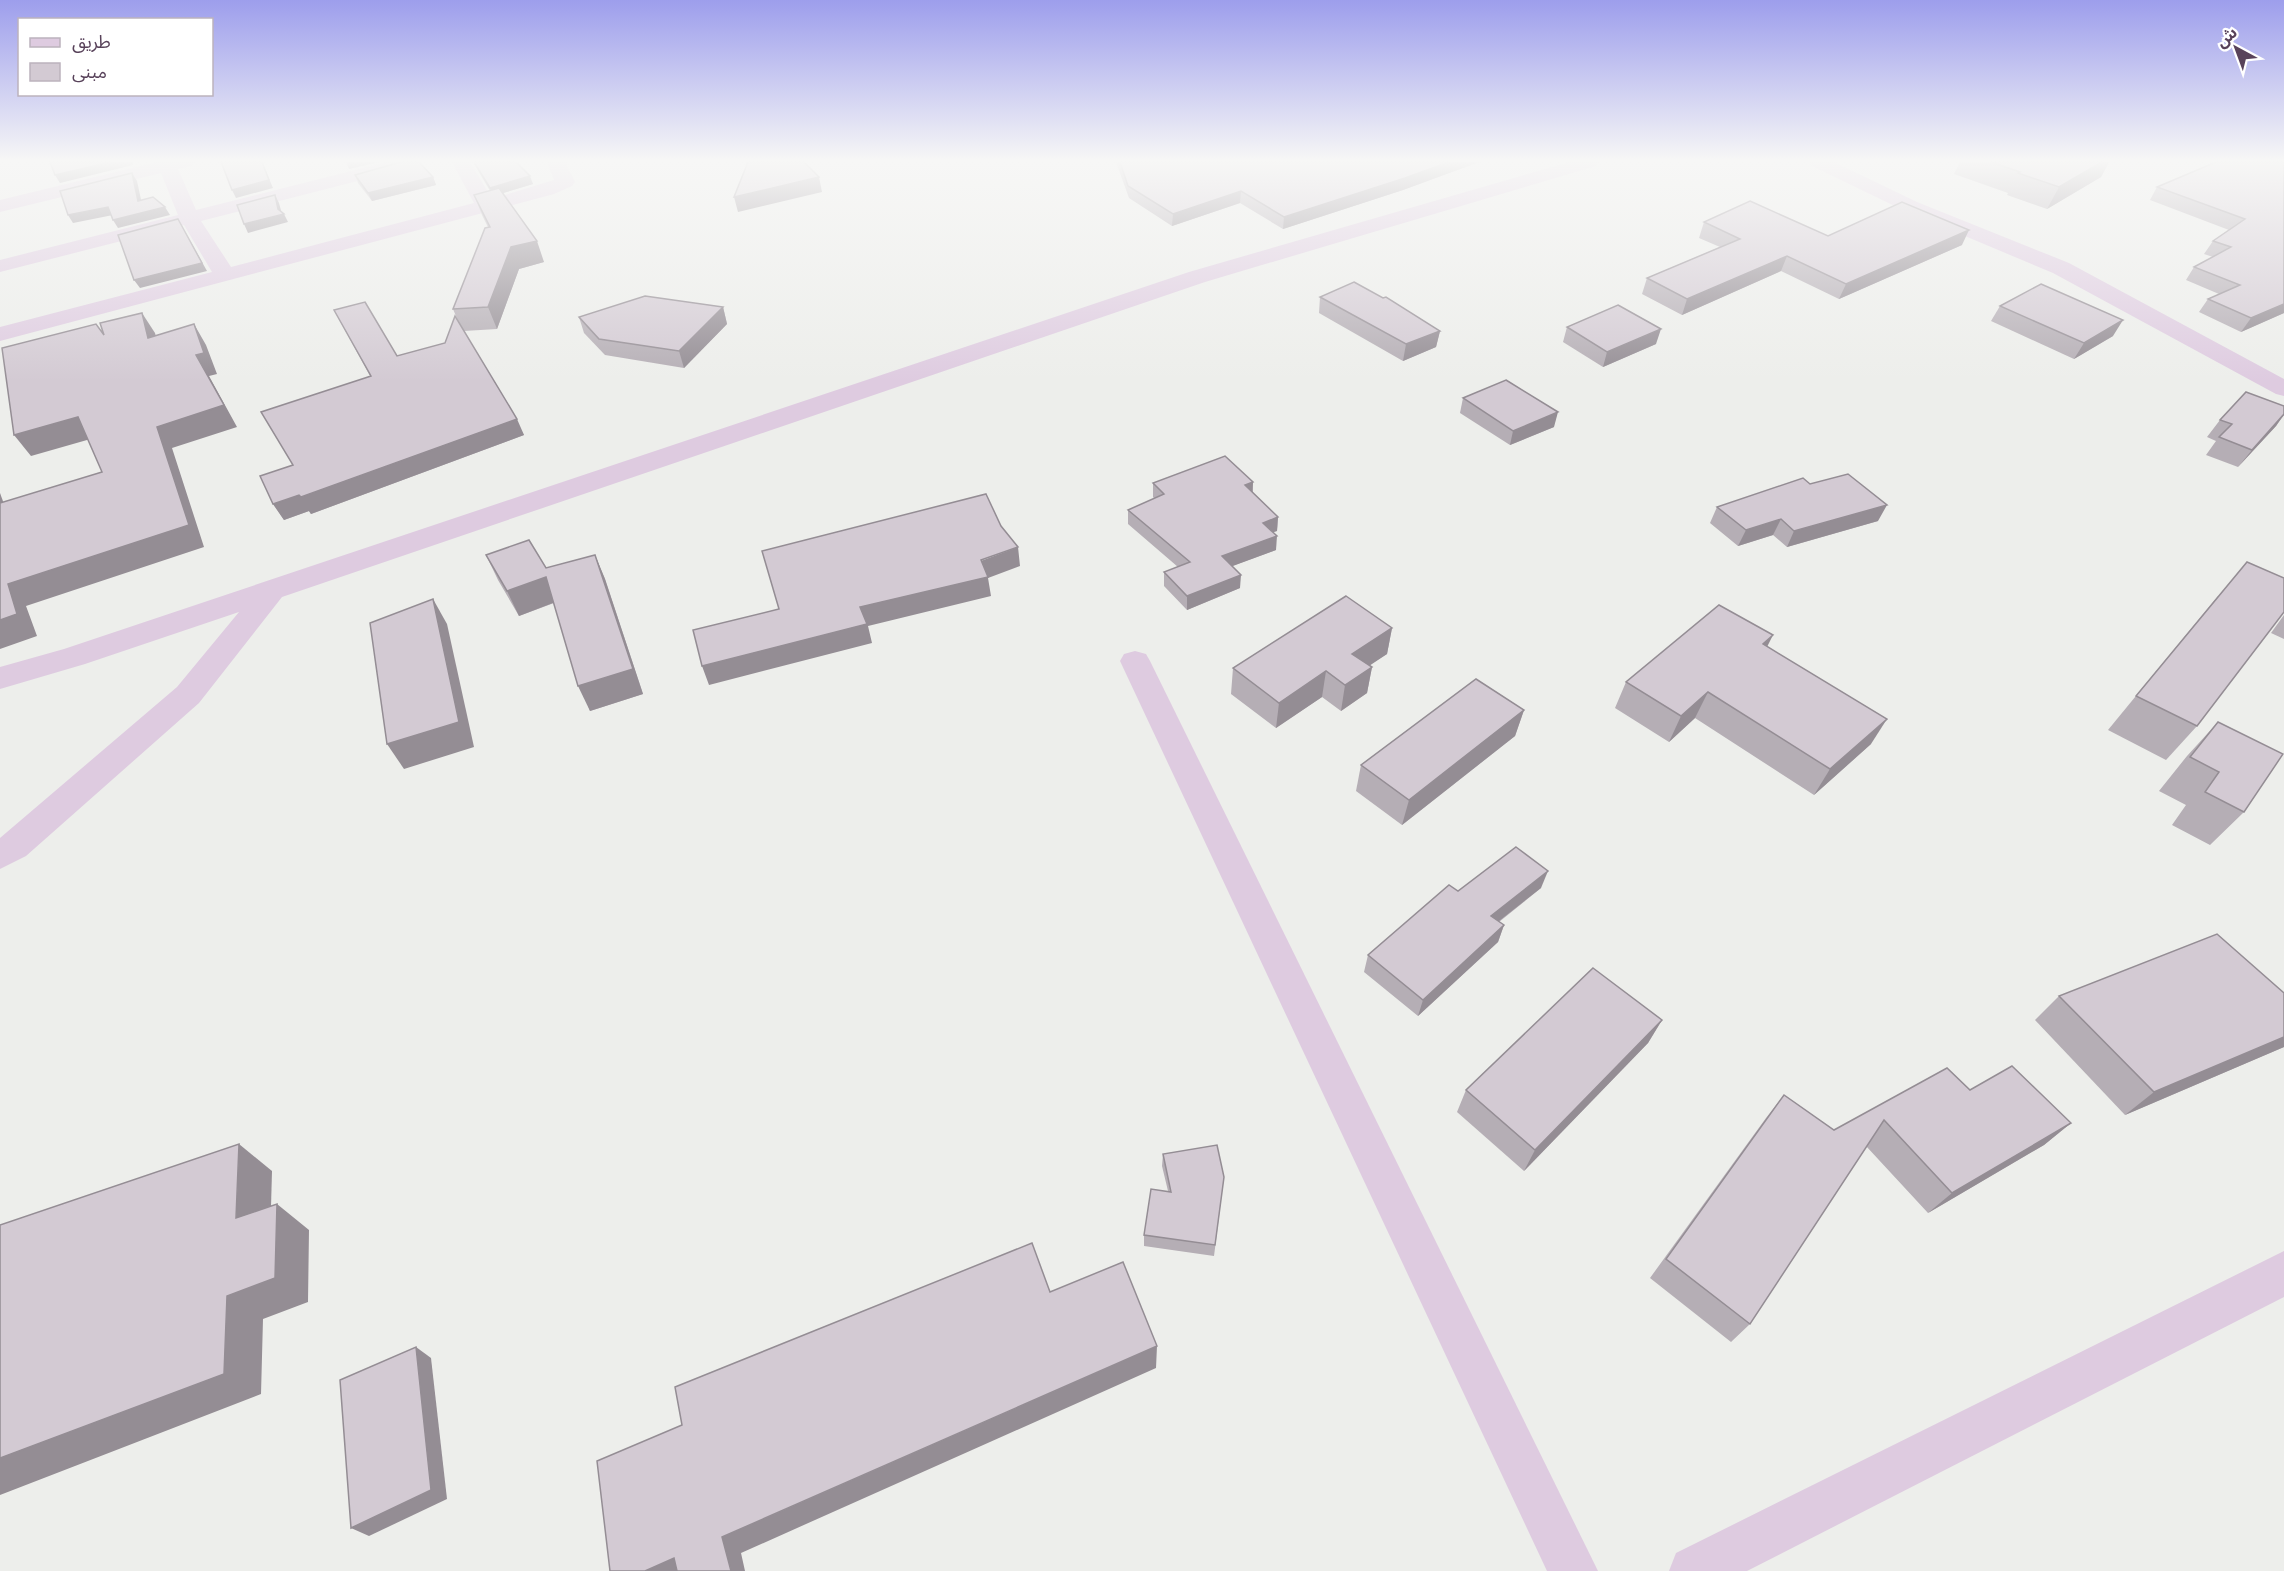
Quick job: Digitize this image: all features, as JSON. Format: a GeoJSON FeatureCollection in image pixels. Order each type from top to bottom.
{"type":"FeatureCollection","features":[{"type":"Feature","properties":{"kind":"street"},"geometry":{"type":"LineString","coordinates":[[0,266],[121,235]]}},
{"type":"Feature","properties":{"kind":"street"},"geometry":{"type":"LineString","coordinates":[[200,235],[224,273]]}},
{"type":"Feature","properties":{"kind":"street"},"geometry":{"type":"LineString","coordinates":[[0,334],[371,235]]}},
{"type":"Feature","properties":{"kind":"street"},"geometry":{"type":"LineString","coordinates":[[0,678],[74,657],[1197,277],[1339,235]]}},
{"type":"Feature","properties":{"kind":"street"},"geometry":{"type":"LineString","coordinates":[[1983,235],[2061,268],[2284,389]]}},
{"type":"Feature","properties":{"kind":"street"},"geometry":{"type":"LineString","coordinates":[[0,855],[14,846],[188,695],[273,589]]}},
{"type":"Feature","properties":{"kind":"street"},"geometry":{"type":"LineString","coordinates":[[1135,660],[1573,1571]]}},
{"type":"Feature","properties":{"kind":"street"},"geometry":{"type":"LineString","coordinates":[[1694,1571],[2284,1273]]}},
{"type":"Feature","properties":{"kind":"building"},"geometry":{"type":"Polygon","coordinates":[[[118,235],[187,235],[202,263],[134,280],[118,235]]]}},
{"type":"Feature","properties":{"kind":"building"},"geometry":{"type":"Polygon","coordinates":[[[482,235],[533,235],[537,241],[511,247],[488,307],[453,309],[482,235]]]}},
{"type":"Feature","properties":{"kind":"building"},"geometry":{"type":"Polygon","coordinates":[[[1732,235],[1957,235],[1846,284],[1787,256],[1687,299],[1647,278],[1740,239],[1732,235]]]}},
{"type":"Feature","properties":{"kind":"building"},"geometry":{"type":"Polygon","coordinates":[[[2221,235],[2284,235],[2284,304],[2251,318],[2208,299],[2240,285],[2194,267],[2231,247],[2213,241],[2221,235]]]}},
{"type":"Feature","properties":{"kind":"building"},"geometry":{"type":"Polygon","coordinates":[[[1354,282],[1383,298],[1386,297],[1440,331],[1406,344],[1320,297],[1354,282]]]}},
{"type":"Feature","properties":{"kind":"building"},"geometry":{"type":"Polygon","coordinates":[[[2041,284],[2123,320],[2084,343],[2000,306],[2041,284]]]}},
{"type":"Feature","properties":{"kind":"building"},"geometry":{"type":"Polygon","coordinates":[[[645,296],[723,307],[679,351],[599,339],[579,317],[645,296]]]}},
{"type":"Feature","properties":{"kind":"building"},"geometry":{"type":"Polygon","coordinates":[[[365,302],[397,356],[445,343],[455,316],[517,419],[301,497],[299,495],[273,504],[260,476],[293,465],[261,412],[371,376],[334,310],[365,302]]]}},
{"type":"Feature","properties":{"kind":"building"},"geometry":{"type":"Polygon","coordinates":[[[1618,305],[1661,329],[1607,352],[1567,327],[1618,305]]]}},
{"type":"Feature","properties":{"kind":"building"},"geometry":{"type":"Polygon","coordinates":[[[142,313],[148,338],[194,324],[204,353],[196,355],[224,405],[157,427],[189,525],[8,584],[17,614],[0,620],[0,503],[102,472],[78,417],[14,435],[2,348],[96,324],[104,335],[100,323],[142,313]]]}},
{"type":"Feature","properties":{"kind":"building"},"geometry":{"type":"Polygon","coordinates":[[[1506,380],[1558,412],[1513,431],[1463,398],[1506,380]]]}},
{"type":"Feature","properties":{"kind":"building"},"geometry":{"type":"Polygon","coordinates":[[[2246,392],[2284,406],[2284,414],[2252,450],[2219,437],[2232,424],[2220,420],[2246,392]]]}},
{"type":"Feature","properties":{"kind":"building"},"geometry":{"type":"Polygon","coordinates":[[[1225,456],[1253,482],[1245,485],[1278,517],[1263,523],[1277,536],[1222,556],[1241,575],[1187,596],[1164,572],[1190,562],[1128,510],[1164,494],[1153,483],[1225,456]]]}},
{"type":"Feature","properties":{"kind":"building"},"geometry":{"type":"Polygon","coordinates":[[[1848,474],[1887,505],[1794,531],[1781,519],[1746,530],[1717,507],[1803,478],[1810,484],[1848,474]]]}},
{"type":"Feature","properties":{"kind":"building"},"geometry":{"type":"Polygon","coordinates":[[[986,494],[1001,526],[1018,547],[981,560],[988,577],[860,607],[867,624],[702,666],[693,630],[779,609],[762,551],[986,494]]]}},
{"type":"Feature","properties":{"kind":"building"},"geometry":{"type":"Polygon","coordinates":[[[529,540],[546,568],[595,555],[633,669],[578,686],[546,577],[507,591],[486,555],[529,540]]]}},
{"type":"Feature","properties":{"kind":"building"},"geometry":{"type":"Polygon","coordinates":[[[2247,562],[2284,578],[2284,612],[2197,726],[2136,696],[2247,562]]]}},
{"type":"Feature","properties":{"kind":"building"},"geometry":{"type":"Polygon","coordinates":[[[1346,596],[1392,628],[1352,654],[1372,667],[1345,685],[1326,671],[1279,703],[1233,668],[1346,596]]]}},
{"type":"Feature","properties":{"kind":"building"},"geometry":{"type":"Polygon","coordinates":[[[433,599],[459,722],[387,744],[370,623],[433,599]]]}},
{"type":"Feature","properties":{"kind":"building"},"geometry":{"type":"Polygon","coordinates":[[[1719,605],[1773,635],[1763,644],[1887,719],[1830,769],[1708,692],[1681,716],[1626,682],[1719,605]]]}},
{"type":"Feature","properties":{"kind":"building"},"geometry":{"type":"Polygon","coordinates":[[[1476,679],[1524,710],[1409,800],[1361,765],[1476,679]]]}},
{"type":"Feature","properties":{"kind":"building"},"geometry":{"type":"Polygon","coordinates":[[[2218,722],[2283,754],[2244,812],[2205,792],[2219,772],[2190,757],[2218,722]]]}},
{"type":"Feature","properties":{"kind":"building"},"geometry":{"type":"Polygon","coordinates":[[[1516,847],[1548,871],[1491,916],[1504,925],[1423,1000],[1368,955],[1449,885],[1458,891],[1516,847]]]}},
{"type":"Feature","properties":{"kind":"building"},"geometry":{"type":"Polygon","coordinates":[[[2217,934],[2284,993],[2284,1037],[2154,1092],[2059,996],[2217,934]]]}},
{"type":"Feature","properties":{"kind":"building"},"geometry":{"type":"Polygon","coordinates":[[[1593,968],[1662,1020],[1535,1150],[1466,1090],[1593,968]]]}},
{"type":"Feature","properties":{"kind":"building"},"geometry":{"type":"Polygon","coordinates":[[[2012,1066],[2071,1123],[1952,1193],[1884,1120],[1750,1324],[1666,1259],[1784,1095],[1834,1130],[1947,1068],[1970,1090],[2012,1066]]]}},
{"type":"Feature","properties":{"kind":"building"},"geometry":{"type":"Polygon","coordinates":[[[239,1144],[236,1218],[277,1204],[275,1278],[227,1296],[224,1374],[0,1458],[0,1225],[239,1144]]]}},
{"type":"Feature","properties":{"kind":"building"},"geometry":{"type":"Polygon","coordinates":[[[1217,1145],[1224,1177],[1215,1245],[1144,1235],[1151,1189],[1171,1192],[1163,1154],[1217,1145]]]}},
{"type":"Feature","properties":{"kind":"building"},"geometry":{"type":"Polygon","coordinates":[[[1032,1243],[1050,1292],[1123,1262],[1157,1346],[722,1537],[731,1571],[677,1571],[674,1558],[645,1571],[610,1571],[597,1461],[682,1425],[675,1387],[1032,1243]]]}},
{"type":"Feature","properties":{"kind":"building"},"geometry":{"type":"Polygon","coordinates":[[[416,1347],[431,1490],[351,1528],[340,1380],[416,1347]]]}}]}
